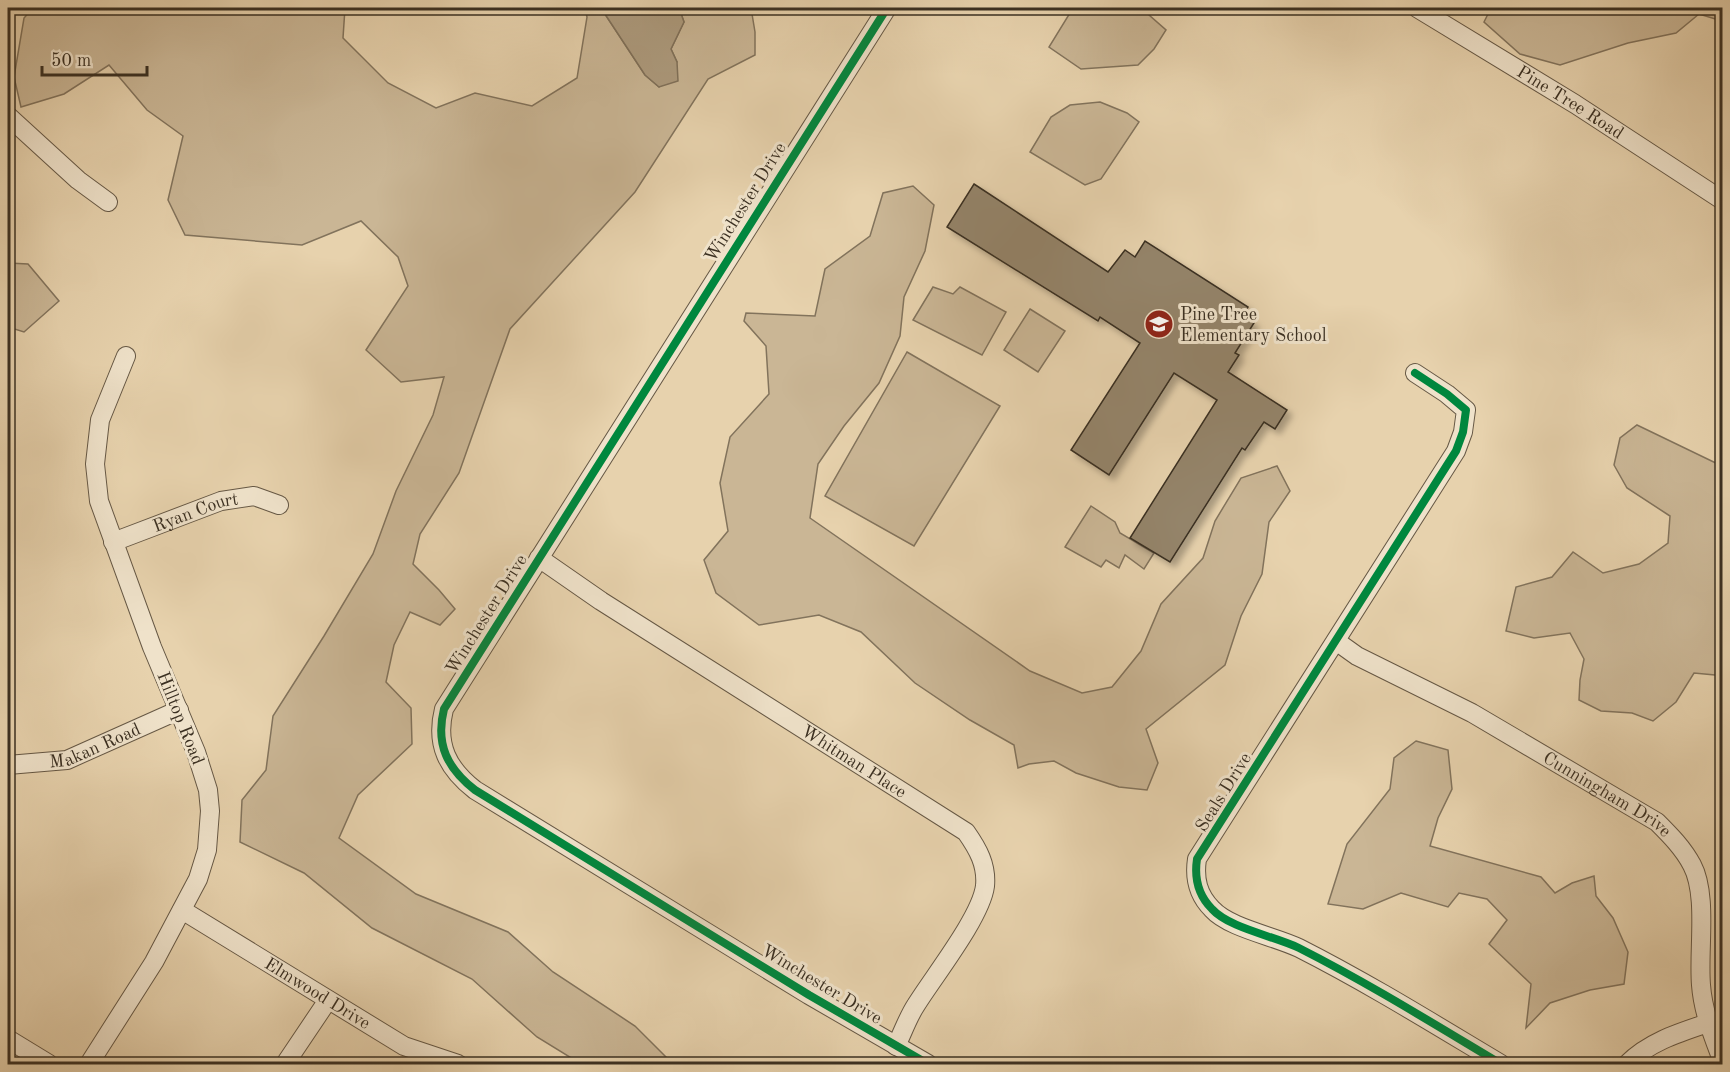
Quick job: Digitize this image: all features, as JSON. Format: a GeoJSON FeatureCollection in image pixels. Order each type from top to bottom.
{"type":"FeatureCollection","features":[{"type":"Feature","properties":{"kind":"street","name":"Winchester Drive"},"geometry":{"type":"LineString","coordinates":[[887,8],[444,709],[440,722],[441,741],[451,767],[475,790],[927,1065]]}},
{"type":"Feature","properties":{"kind":"street","name":"Pine Tree Road"},"geometry":{"type":"LineString","coordinates":[[1417,8],[1575,104],[1722,200]]}},
{"type":"Feature","properties":{"kind":"street"},"geometry":{"type":"LineString","coordinates":[[8,116],[78,180],[108,202]]}},
{"type":"Feature","properties":{"kind":"street","name":"Hilltop Road"},"geometry":{"type":"LineString","coordinates":[[89,1065],[154,962],[198,879],[207,850],[210,810],[208,790],[196,752],[152,647],[99,501],[95,464],[100,420],[126,356]]}},
{"type":"Feature","properties":{"kind":"street","name":"Seals Drive"},"geometry":{"type":"LineString","coordinates":[[1415,373],[1466,410],[1463,432],[1455,451],[1197,859],[1195,873],[1198,890],[1211,909],[1224,920],[1282,940],[1350,974],[1501,1065]]}},
{"type":"Feature","properties":{"kind":"street","name":"Ryan Court"},"geometry":{"type":"LineString","coordinates":[[113,542],[221,501],[254,496],[279,505]]}},
{"type":"Feature","properties":{"kind":"street","name":"Whitman Place"},"geometry":{"type":"LineString","coordinates":[[539,558],[601,601],[966,832],[980,852],[985,887],[977,911],[914,1007],[896,1046]]}},
{"type":"Feature","properties":{"kind":"street","name":"Cunningham Drive"},"geometry":{"type":"LineString","coordinates":[[1336,641],[1357,656],[1472,713],[1657,822],[1676,840],[1693,866],[1700,894],[1701,986],[1707,1023],[1722,1060]]}},
{"type":"Feature","properties":{"kind":"street","name":"Makan Road"},"geometry":{"type":"LineString","coordinates":[[8,765],[67,760],[179,711]]}},
{"type":"Feature","properties":{"kind":"street","name":"Elmwood Drive"},"geometry":{"type":"LineString","coordinates":[[182,910],[404,1046],[458,1065]]}},
{"type":"Feature","properties":{"kind":"street"},"geometry":{"type":"LineString","coordinates":[[285,1065],[328,1000]]}},
{"type":"Feature","properties":{"kind":"street"},"geometry":{"type":"LineString","coordinates":[[1627,1065],[1642,1052],[1664,1039],[1707,1023]]}},
{"type":"Feature","properties":{"kind":"street"},"geometry":{"type":"LineString","coordinates":[[8,1039],[49,1065]]}},
{"type":"Feature","properties":{"kind":"shaded area"},"geometry":{"type":"Polygon","coordinates":[[[33,8],[345,8],[343,38],[388,83],[436,108],[475,93],[532,106],[577,78],[587,17],[585,8],[601,8],[645,75],[659,87],[677,62],[671,49],[684,22],[679,8],[751,8],[755,32],[755,55],[708,79],[635,192],[510,329],[459,473],[420,534],[413,564],[455,609],[440,625],[410,612],[394,645],[386,682],[411,708],[412,744],[358,795],[339,838],[416,894],[508,932],[553,972],[635,1026],[673,1064],[581,1064],[537,1037],[472,979],[372,928],[304,873],[240,842],[242,800],[266,770],[273,716],[373,554],[396,491],[433,415],[444,377],[401,382],[366,350],[408,286],[398,257],[361,221],[302,245],[185,235],[168,200],[183,136],[147,110],[109,65],[64,94],[21,107],[14,77],[24,18],[33,8]]]}},
{"type":"Feature","properties":{"kind":"shaded area"},"geometry":{"type":"Polygon","coordinates":[[[601,8],[679,8],[684,22],[671,49],[677,62],[678,81],[659,87],[645,75],[601,8]]]}},
{"type":"Feature","properties":{"kind":"shaded area"},"geometry":{"type":"Polygon","coordinates":[[[1073,8],[1141,8],[1166,30],[1154,49],[1138,65],[1081,69],[1049,47],[1073,8]]]}},
{"type":"Feature","properties":{"kind":"shaded area"},"geometry":{"type":"Polygon","coordinates":[[[1491,8],[1722,8],[1722,21],[1699,14],[1676,33],[1628,43],[1560,65],[1520,54],[1484,22],[1491,8]]]}},
{"type":"Feature","properties":{"kind":"shaded area"},"geometry":{"type":"Polygon","coordinates":[[[1100,102],[1127,113],[1139,122],[1101,179],[1085,185],[1030,152],[1051,117],[1070,105],[1100,102]]]}},
{"type":"Feature","properties":{"kind":"shaded area"},"geometry":{"type":"Polygon","coordinates":[[[913,186],[934,205],[925,251],[904,297],[900,336],[879,383],[844,426],[818,464],[810,518],[1030,671],[1082,693],[1112,687],[1141,651],[1161,604],[1203,558],[1215,521],[1241,478],[1277,466],[1290,491],[1269,522],[1262,574],[1241,616],[1225,665],[1146,729],[1158,763],[1147,790],[1119,787],[1076,773],[1054,761],[1029,764],[1018,768],[1014,745],[970,720],[915,683],[861,632],[819,615],[759,625],[716,593],[704,560],[728,531],[720,483],[730,437],[769,394],[766,346],[744,321],[746,313],[815,316],[825,269],[870,236],[883,193],[913,186]]]}},
{"type":"Feature","properties":{"kind":"shaded area"},"geometry":{"type":"Polygon","coordinates":[[[8,263],[28,264],[59,301],[24,332],[8,327],[8,263]]]}},
{"type":"Feature","properties":{"kind":"shaded area"},"geometry":{"type":"Polygon","coordinates":[[[933,287],[953,294],[960,287],[1006,312],[982,355],[913,320],[933,287]]]}},
{"type":"Feature","properties":{"kind":"shaded area"},"geometry":{"type":"Polygon","coordinates":[[[1030,309],[1065,331],[1038,372],[1004,350],[1030,309]]]}},
{"type":"Feature","properties":{"kind":"shaded area"},"geometry":{"type":"Polygon","coordinates":[[[907,352],[1000,406],[914,546],[825,496],[907,352]]]}},
{"type":"Feature","properties":{"kind":"shaded area"},"geometry":{"type":"Polygon","coordinates":[[[1637,425],[1722,466],[1722,681],[1715,675],[1694,673],[1676,702],[1653,721],[1632,713],[1601,711],[1579,700],[1584,659],[1570,633],[1534,638],[1506,631],[1516,587],[1552,577],[1573,552],[1603,573],[1639,564],[1668,543],[1670,516],[1627,488],[1614,465],[1620,438],[1637,425]]]}},
{"type":"Feature","properties":{"kind":"shaded area"},"geometry":{"type":"Polygon","coordinates":[[[1091,506],[1115,522],[1120,533],[1154,553],[1144,569],[1125,555],[1119,568],[1106,560],[1101,567],[1065,547],[1091,506]]]}},
{"type":"Feature","properties":{"kind":"shaded area"},"geometry":{"type":"Polygon","coordinates":[[[1416,741],[1448,750],[1452,789],[1438,818],[1430,846],[1541,877],[1555,893],[1572,883],[1594,876],[1596,896],[1613,918],[1628,952],[1624,984],[1590,990],[1550,1003],[1526,1028],[1531,984],[1489,944],[1507,920],[1487,899],[1459,893],[1448,907],[1401,893],[1363,909],[1328,904],[1347,844],[1390,789],[1394,758],[1416,741]]]}},
{"type":"Feature","properties":{"kind":"building"},"geometry":{"type":"Polygon","coordinates":[[[974,184],[1108,272],[1125,250],[1135,257],[1145,241],[1248,307],[1243,316],[1254,323],[1235,353],[1239,355],[1228,372],[1287,410],[1275,429],[1264,422],[1245,450],[1242,448],[1170,562],[1130,538],[1217,400],[1174,373],[1109,475],[1071,450],[1140,343],[1100,317],[1098,321],[947,227],[974,184]]]}},
{"type":"Feature","properties":{"kind":"cycle path"},"geometry":{"type":"LineString","coordinates":[[887,8],[444,709],[441,734],[451,765],[475,790],[809,995],[928,1064]]}},
{"type":"Feature","properties":{"kind":"cycle path"},"geometry":{"type":"LineString","coordinates":[[1415,373],[1466,410],[1463,432],[1456,451],[1197,859],[1196,873],[1203,898],[1220,916],[1240,927],[1289,944],[1325,961],[1501,1064]]}},
{"type":"Feature","properties":{"kind":"place","name":"Pine Tree Elementary School"},"geometry":{"type":"Point","coordinates":[1159,324]}}]}
